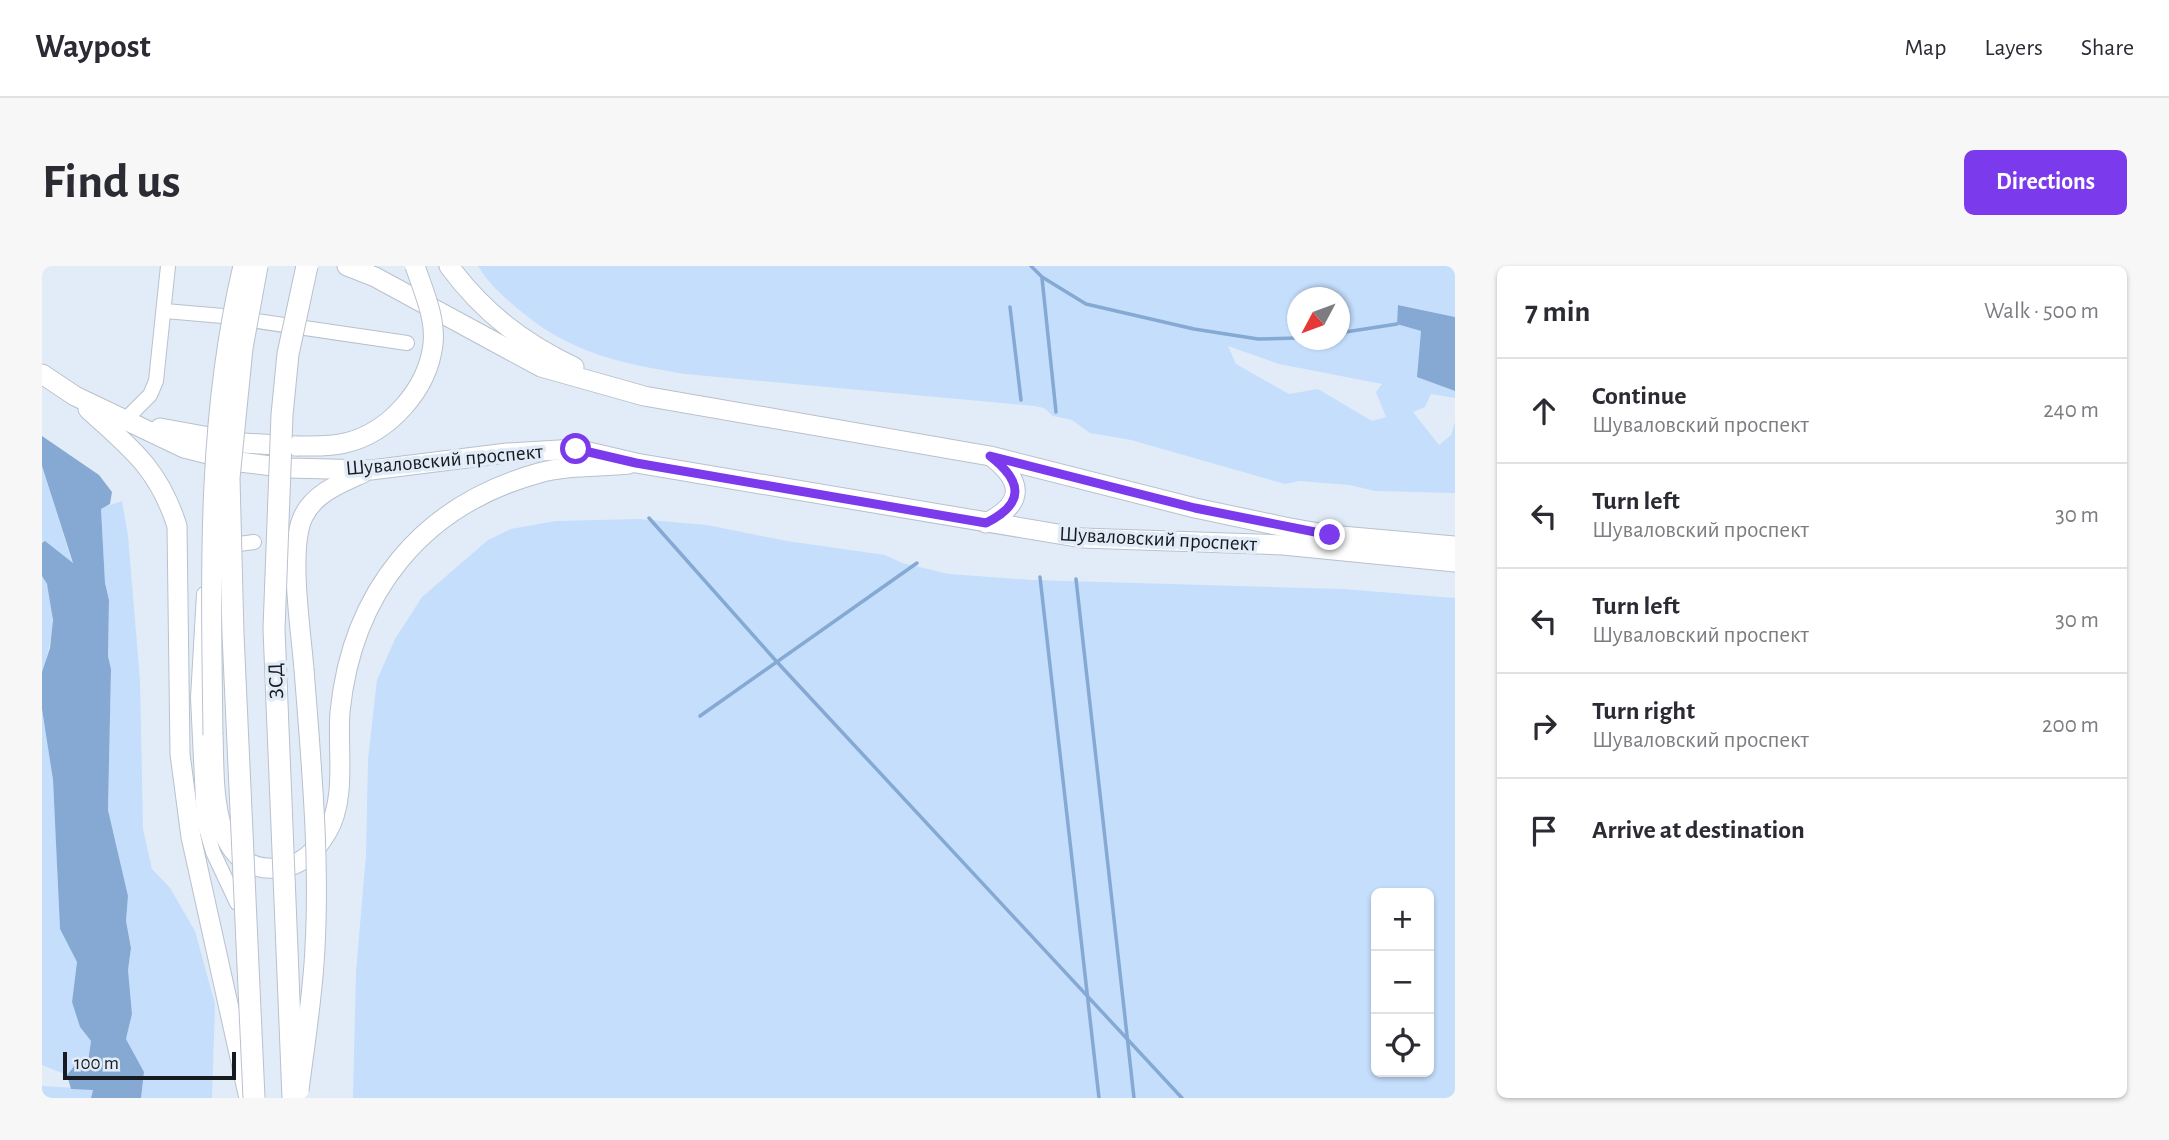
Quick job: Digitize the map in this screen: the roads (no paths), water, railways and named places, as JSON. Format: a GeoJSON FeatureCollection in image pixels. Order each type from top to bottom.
{"type":"FeatureCollection","features":[{"type":"Feature","properties":{"kind":"highway","name":"ЗСД"},"geometry":{"type":"LineString","coordinates":[[254,1098],[233,634],[229,478],[242,348],[257,266]]}},
{"type":"Feature","properties":{"kind":"highway","name":"ЗСД"},"geometry":{"type":"LineString","coordinates":[[295,1098],[274,629],[282,415],[288,354],[307,266]]}},
{"type":"Feature","properties":{"kind":"main road"},"geometry":{"type":"LineString","coordinates":[[243,266],[221,372],[213,468],[213,734],[219,823],[237,854],[253,864],[270,868],[303,862],[317,848],[329,829],[336,806],[340,715],[352,646],[364,613],[384,579],[411,547],[446,515],[480,494],[510,482],[564,469],[636,463]]}},
{"type":"Feature","properties":{"kind":"main road","name":"Шуваловский проспект"},"geometry":{"type":"LineString","coordinates":[[347,266],[375,277],[541,367],[605,384],[697,407],[990,456],[1195,508],[1285,527],[1330,535],[1455,546]]}},
{"type":"Feature","properties":{"kind":"main road"},"geometry":{"type":"LineString","coordinates":[[125,420],[243,443],[297,446],[346,443],[372,433],[395,416],[415,393],[427,369],[433,343],[430,314],[415,266]]}},
{"type":"Feature","properties":{"kind":"main road"},"geometry":{"type":"LineString","coordinates":[[449,266],[477,302],[512,332],[605,384]]}},
{"type":"Feature","properties":{"kind":"main road","name":"Шуваловский проспект"},"geometry":{"type":"LineString","coordinates":[[42,374],[75,396],[184,448],[240,462],[288,468],[371,470],[507,453],[576,449],[636,463],[1082,538],[1283,545],[1455,562]]}},
{"type":"Feature","properties":{"kind":"main road"},"geometry":{"type":"LineString","coordinates":[[75,396],[151,469],[167,495],[177,526],[180,754],[191,837],[249,1098]]}},
{"type":"Feature","properties":{"kind":"main road"},"geometry":{"type":"LineString","coordinates":[[986,523],[1001,516],[1011,506],[1016,493],[1014,480],[990,456]]}},
{"type":"Feature","properties":{"kind":"main road"},"geometry":{"type":"LineString","coordinates":[[295,1098],[309,1016],[316,909],[313,785],[297,537],[303,516],[318,497],[371,470]]}},
{"type":"Feature","properties":{"kind":"lane"},"geometry":{"type":"LineString","coordinates":[[125,420],[150,394],[156,381],[168,266]]}},
{"type":"Feature","properties":{"kind":"lane"},"geometry":{"type":"LineString","coordinates":[[164,311],[223,316],[337,335],[407,343]]}},
{"type":"Feature","properties":{"kind":"lane"},"geometry":{"type":"LineString","coordinates":[[237,903],[213,852],[204,821],[198,698],[204,590],[221,558],[239,544],[254,542]]}},
{"type":"Feature","properties":{"kind":"waterway"},"geometry":{"type":"LineString","coordinates":[[1031,266],[1042,277],[1086,304],[1194,329],[1258,339],[1287,338]]}},
{"type":"Feature","properties":{"kind":"waterway"},"geometry":{"type":"LineString","coordinates":[[1042,278],[1056,412]]}},
{"type":"Feature","properties":{"kind":"waterway"},"geometry":{"type":"LineString","coordinates":[[1010,307],[1021,400]]}},
{"type":"Feature","properties":{"kind":"waterway"},"geometry":{"type":"LineString","coordinates":[[1350,331],[1397,324]]}},
{"type":"Feature","properties":{"kind":"waterway"},"geometry":{"type":"LineString","coordinates":[[649,518],[777,662],[1182,1098]]}},
{"type":"Feature","properties":{"kind":"waterway"},"geometry":{"type":"LineString","coordinates":[[700,716],[917,563]]}},
{"type":"Feature","properties":{"kind":"waterway"},"geometry":{"type":"LineString","coordinates":[[1040,577],[1099,1098]]}},
{"type":"Feature","properties":{"kind":"waterway"},"geometry":{"type":"LineString","coordinates":[[1076,579],[1134,1098]]}}]}
